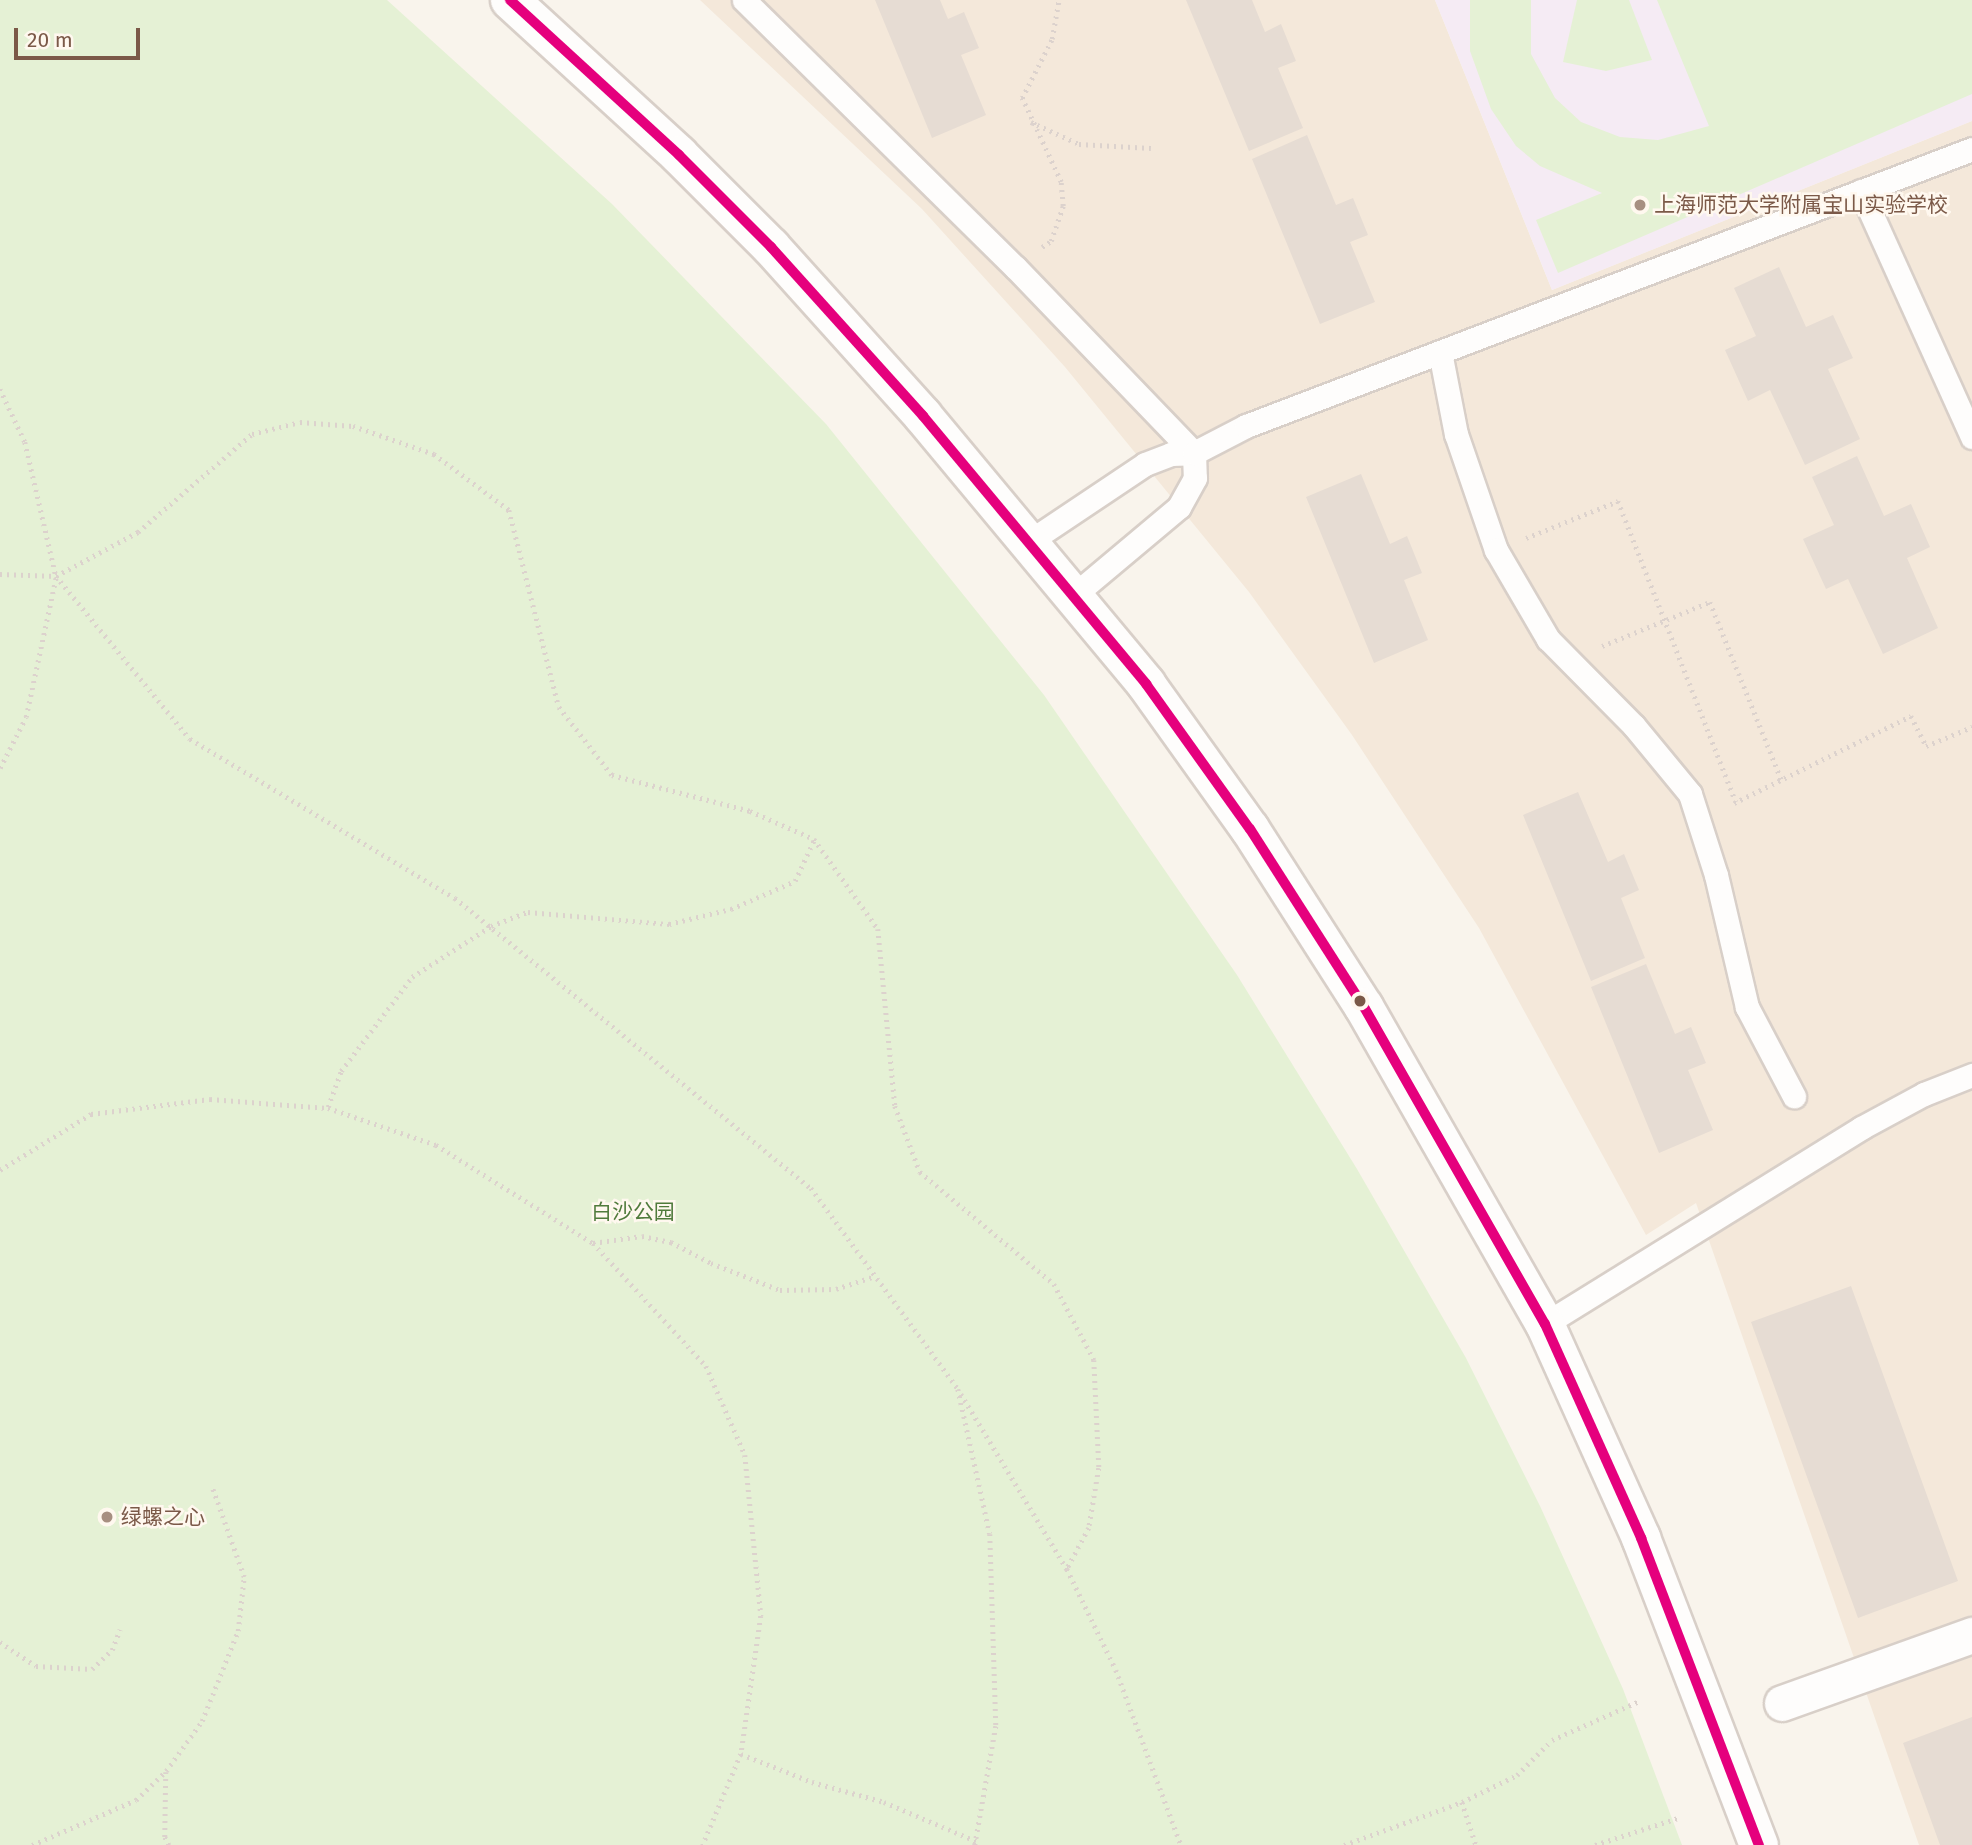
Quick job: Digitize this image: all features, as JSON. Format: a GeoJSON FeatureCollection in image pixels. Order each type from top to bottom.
{"type":"FeatureCollection","features":[{"type":"Feature","properties":{"kind":"street"},"geometry":{"type":"LineString","coordinates":[[510,0],[679,155],[771,247],[1030,541],[1146,684],[1250,829],[1364,1007],[1545,1324],[1641,1538],[1759,1845]]}},
{"type":"Feature","properties":{"kind":"street"},"geometry":{"type":"LineString","coordinates":[[1782,1703],[1972,1635]]}},
{"type":"Feature","properties":{"kind":"lane"},"geometry":{"type":"LineString","coordinates":[[744,0],[1015,267],[1194,453],[1195,478],[1179,507],[1074,595]]}},
{"type":"Feature","properties":{"kind":"lane"},"geometry":{"type":"LineString","coordinates":[[1030,541],[1145,464],[1171,454],[1194,453],[1246,426],[1972,149]]}},
{"type":"Feature","properties":{"kind":"lane"},"geometry":{"type":"LineString","coordinates":[[1861,191],[1972,437]]}},
{"type":"Feature","properties":{"kind":"lane"},"geometry":{"type":"LineString","coordinates":[[1440,352],[1456,434],[1496,550],[1548,639],[1634,726],[1690,794],[1747,1007],[1794,1096]]}},
{"type":"Feature","properties":{"kind":"lane"},"geometry":{"type":"LineString","coordinates":[[1545,1324],[1861,1128],[1924,1094],[1972,1075]]}},
{"type":"Feature","properties":{"kind":"path"},"geometry":{"type":"LineString","coordinates":[[1015,267],[1051,241],[1063,206],[1052,155],[1030,122],[1021,98],[1052,39],[1059,0]]}},
{"type":"Feature","properties":{"kind":"path"},"geometry":{"type":"LineString","coordinates":[[1030,122],[1079,144],[1151,148]]}},
{"type":"Feature","properties":{"kind":"path"},"geometry":{"type":"LineString","coordinates":[[0,389],[25,442],[56,576],[26,717],[0,768]]}},
{"type":"Feature","properties":{"kind":"path"},"geometry":{"type":"LineString","coordinates":[[0,573],[56,576],[138,532],[251,434],[300,422],[353,426],[434,454],[509,510],[559,707],[612,775],[750,811],[814,839],[878,929],[895,1107],[920,1172],[1054,1284],[1094,1360],[1099,1468],[1089,1528],[1067,1569]]}},
{"type":"Feature","properties":{"kind":"path"},"geometry":{"type":"LineString","coordinates":[[1496,550],[1618,501],[1736,802]]}},
{"type":"Feature","properties":{"kind":"path"},"geometry":{"type":"LineString","coordinates":[[56,576],[191,739],[455,898],[811,1188],[958,1389],[1067,1569],[1116,1670],[1181,1845]]}},
{"type":"Feature","properties":{"kind":"path"},"geometry":{"type":"LineString","coordinates":[[1568,660],[1710,602],[1781,779]]}},
{"type":"Feature","properties":{"kind":"path"},"geometry":{"type":"LineString","coordinates":[[1699,820],[1911,716],[1926,746],[1972,727]]}},
{"type":"Feature","properties":{"kind":"path"},"geometry":{"type":"LineString","coordinates":[[328,1108],[341,1071],[412,977],[491,926],[527,912],[668,924],[731,909],[795,881],[814,839]]}},
{"type":"Feature","properties":{"kind":"path"},"geometry":{"type":"LineString","coordinates":[[0,1170],[91,1114],[210,1099],[328,1108],[436,1145],[593,1243],[706,1366],[745,1455],[761,1616],[741,1755],[703,1845]]}},
{"type":"Feature","properties":{"kind":"path"},"geometry":{"type":"LineString","coordinates":[[593,1243],[642,1236],[671,1242],[711,1263],[780,1290],[836,1289],[875,1276]]}},
{"type":"Feature","properties":{"kind":"path"},"geometry":{"type":"LineString","coordinates":[[741,1755],[811,1782],[884,1802],[976,1843],[996,1726],[990,1534],[958,1389]]}},
{"type":"Feature","properties":{"kind":"path"},"geometry":{"type":"LineString","coordinates":[[32,1845],[136,1800],[166,1771],[202,1721],[238,1631],[244,1577],[212,1487]]}},
{"type":"Feature","properties":{"kind":"path"},"geometry":{"type":"LineString","coordinates":[[0,1642],[36,1666],[92,1669],[113,1650],[120,1629]]}},
{"type":"Feature","properties":{"kind":"path"},"geometry":{"type":"LineString","coordinates":[[1344,1845],[1462,1802],[1517,1775],[1552,1740],[1639,1701]]}},
{"type":"Feature","properties":{"kind":"path"},"geometry":{"type":"LineString","coordinates":[[166,1771],[165,1837],[169,1845]]}},
{"type":"Feature","properties":{"kind":"path"},"geometry":{"type":"LineString","coordinates":[[1462,1802],[1476,1845]]}},
{"type":"Feature","properties":{"kind":"path"},"geometry":{"type":"LineString","coordinates":[[1595,1845],[1681,1817]]}},
{"type":"Feature","properties":{"kind":"shaded area"},"geometry":{"type":"Polygon","coordinates":[[[700,0],[1435,0],[1552,290],[1972,121],[1972,1845],[1919,1845],[1696,1203],[1646,1235],[1479,928],[1352,735],[1249,592],[1065,367],[922,209],[700,0]]]}},
{"type":"Feature","properties":{"kind":"shaded area","name":"上海师范大学附属宝山实验学校"},"geometry":{"type":"Polygon","coordinates":[[[1435,0],[1972,0],[1972,121],[1552,290],[1435,0]]]}},
{"type":"Feature","properties":{"kind":"green space","name":"白沙公园"},"geometry":{"type":"Polygon","coordinates":[[[0,0],[387,0],[612,204],[826,424],[1044,695],[1237,975],[1357,1169],[1466,1358],[1540,1506],[1623,1689],[1682,1845],[0,1845],[0,0]]]}},
{"type":"Feature","properties":{"kind":"green space","name":"上海师范大学附属宝山实验学校"},"geometry":{"type":"Polygon","coordinates":[[[1470,0],[1531,0],[1531,54],[1555,98],[1581,122],[1620,137],[1658,140],[1709,126],[1657,0],[1972,0],[1972,94],[1558,273],[1536,220],[1602,193],[1540,166],[1516,146],[1491,109],[1470,51],[1470,0]]]}},
{"type":"Feature","properties":{"kind":"green space"},"geometry":{"type":"Polygon","coordinates":[[[1577,0],[1629,0],[1652,60],[1606,71],[1563,62],[1577,0]]]}},
{"type":"Feature","properties":{"kind":"building"},"geometry":{"type":"Polygon","coordinates":[[[875,0],[940,0],[948,19],[964,12],[979,48],[961,55],[986,115],[932,138],[875,0]]]}},
{"type":"Feature","properties":{"kind":"building"},"geometry":{"type":"Polygon","coordinates":[[[1186,0],[1252,0],[1265,32],[1281,24],[1296,61],[1278,68],[1303,128],[1249,151],[1186,0]]]}},
{"type":"Feature","properties":{"kind":"building"},"geometry":{"type":"Polygon","coordinates":[[[1307,135],[1336,205],[1353,198],[1368,235],[1350,242],[1375,302],[1320,324],[1252,159],[1307,135]]]}},
{"type":"Feature","properties":{"kind":"building"},"geometry":{"type":"Polygon","coordinates":[[[1779,267],[1806,327],[1833,315],[1853,358],[1828,369],[1860,439],[1805,465],[1770,390],[1748,401],[1725,350],[1756,336],[1734,288],[1779,267]]]}},
{"type":"Feature","properties":{"kind":"building"},"geometry":{"type":"Polygon","coordinates":[[[1857,456],[1884,516],[1911,504],[1930,547],[1907,558],[1938,628],[1883,654],[1848,579],[1826,589],[1803,539],[1834,525],[1812,477],[1857,456]]]}},
{"type":"Feature","properties":{"kind":"building"},"geometry":{"type":"Polygon","coordinates":[[[1361,474],[1390,544],[1407,536],[1422,573],[1404,580],[1428,640],[1374,663],[1306,497],[1361,474]]]}},
{"type":"Feature","properties":{"kind":"building"},"geometry":{"type":"Polygon","coordinates":[[[1578,792],[1608,862],[1624,854],[1639,890],[1621,898],[1645,958],[1591,981],[1523,815],[1578,792]]]}},
{"type":"Feature","properties":{"kind":"building"},"geometry":{"type":"Polygon","coordinates":[[[1646,964],[1675,1034],[1691,1027],[1706,1063],[1688,1070],[1713,1130],[1659,1153],[1591,987],[1646,964]]]}},
{"type":"Feature","properties":{"kind":"building"},"geometry":{"type":"Polygon","coordinates":[[[1851,1286],[1958,1581],[1858,1618],[1751,1322],[1851,1286]]]}},
{"type":"Feature","properties":{"kind":"building"},"geometry":{"type":"Polygon","coordinates":[[[1972,1717],[1972,1845],[1940,1845],[1903,1743],[1972,1717]]]}},
{"type":"Feature","properties":{"kind":"transit line"},"geometry":{"type":"LineString","coordinates":[[510,0],[679,155],[771,247],[923,416],[1146,684],[1250,829],[1364,1007],[1545,1324],[1641,1538],[1759,1845]]}},
{"type":"Feature","properties":{"kind":"place","name":"上海师范大学附属宝山实验学校"},"geometry":{"type":"Point","coordinates":[1640,205]}},
{"type":"Feature","properties":{"kind":"place","name":"绿螺之心"},"geometry":{"type":"Point","coordinates":[107,1517]}}]}
